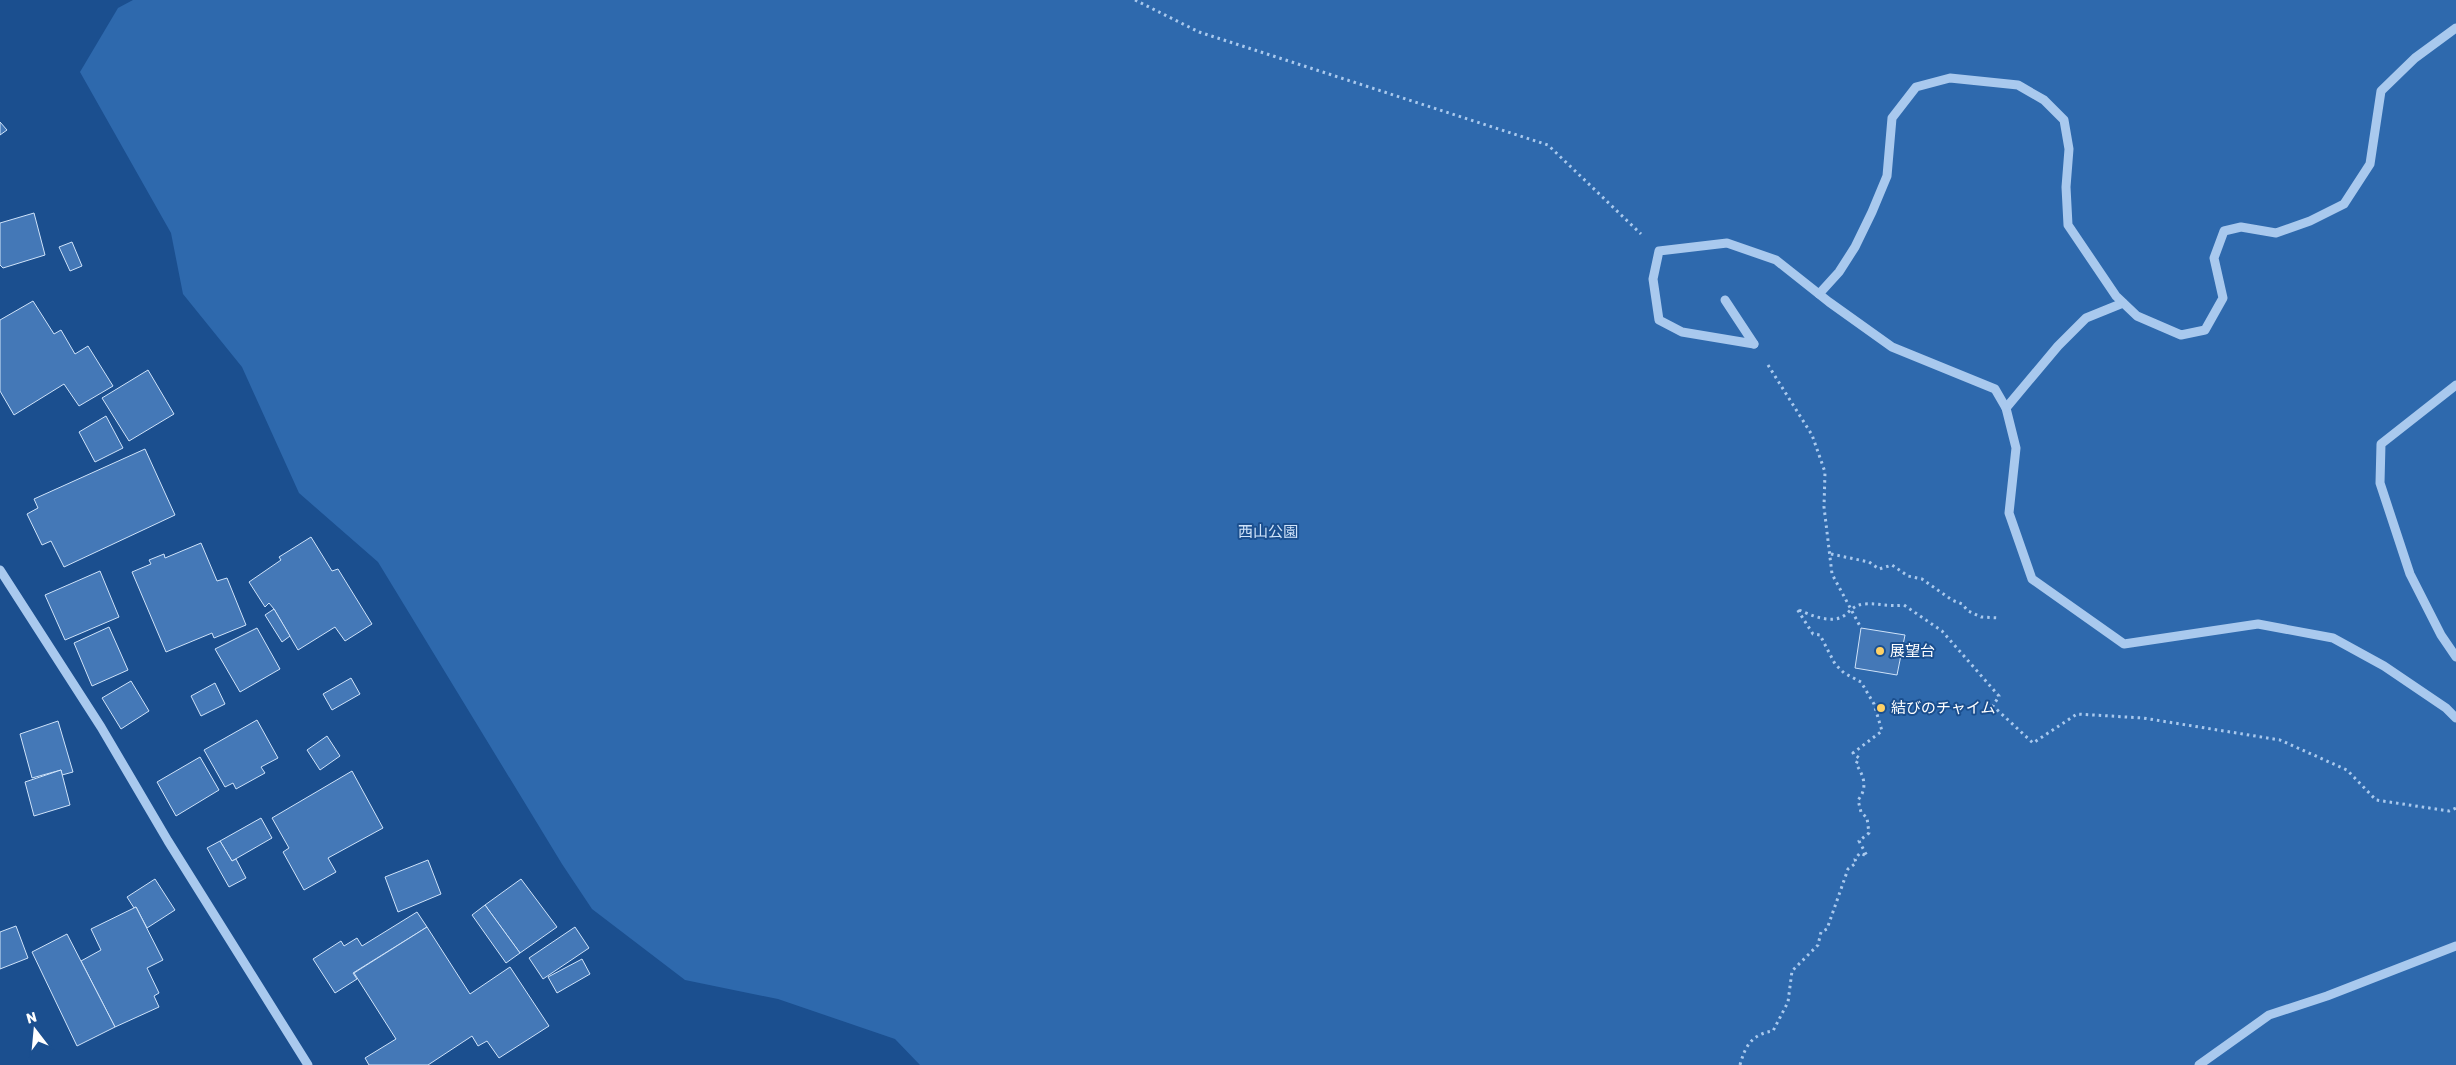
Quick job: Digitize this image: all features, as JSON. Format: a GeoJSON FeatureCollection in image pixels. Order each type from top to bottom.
{"type":"FeatureCollection","features":[{"type":"Feature","properties":{"kind":"street"},"geometry":{"type":"LineString","coordinates":[[1819,294],[1843,266],[1872,212],[1887,176],[1892,118],[1916,88],[1950,78],[2018,85],[2044,100],[2064,120],[2069,149],[2066,187],[2068,225],[2123,303],[2137,316],[2181,334],[2205,330],[2223,298],[2214,258],[2224,231],[2241,227],[2276,232],[2310,222],[2344,204],[2370,164],[2381,91],[2415,58],[2456,28]]}},
{"type":"Feature","properties":{"kind":"street"},"geometry":{"type":"LineString","coordinates":[[1754,344],[1682,332],[1659,320],[1652,279],[1660,251],[1727,243],[1776,260],[1892,347],[1995,388],[2006,408],[2016,448],[2010,513],[2032,579],[2124,644],[2258,624],[2333,638],[2384,666],[2446,708],[2456,718]]}},
{"type":"Feature","properties":{"kind":"street"},"geometry":{"type":"LineString","coordinates":[[1725,300],[1754,344]]}},
{"type":"Feature","properties":{"kind":"street"},"geometry":{"type":"LineString","coordinates":[[2006,408],[2058,346],[2086,318],[2123,303]]}},
{"type":"Feature","properties":{"kind":"street"},"geometry":{"type":"LineString","coordinates":[[2456,385],[2381,444],[2380,483],[2410,574],[2440,635],[2456,657]]}},
{"type":"Feature","properties":{"kind":"street"},"geometry":{"type":"LineString","coordinates":[[1,574],[101,726],[168,841],[308,1065]]}},
{"type":"Feature","properties":{"kind":"street"},"geometry":{"type":"LineString","coordinates":[[2199,1065],[2268,1014],[2327,996],[2456,946]]}},
{"type":"Feature","properties":{"kind":"path"},"geometry":{"type":"LineString","coordinates":[[1136,0],[1199,32],[1548,145],[1660,251]]}},
{"type":"Feature","properties":{"kind":"path"},"geometry":{"type":"LineString","coordinates":[[1754,344],[1812,435],[1825,472],[1824,507],[1832,574],[1861,628]]}},
{"type":"Feature","properties":{"kind":"path"},"geometry":{"type":"LineString","coordinates":[[1831,554],[1869,562],[1879,569],[1892,565],[1908,576],[1922,579],[1981,617],[1999,618]]}},
{"type":"Feature","properties":{"kind":"path"},"geometry":{"type":"LineString","coordinates":[[1740,1065],[1744,1050],[1760,1033],[1773,1030],[1788,1002],[1792,971],[1818,946],[1821,932],[1827,929],[1848,869],[1856,863],[1855,860],[1860,853],[1867,856],[1859,841],[1869,833],[1867,818],[1860,812],[1858,800],[1864,793],[1864,779],[1856,764],[1859,758],[1852,753],[1882,731],[1874,704],[1861,682],[1844,673],[1835,664],[1820,635],[1813,634],[1797,609],[1815,617],[1833,618],[1844,616],[1850,608],[1864,604],[1887,607],[1904,605],[1942,631],[1999,696],[1994,706],[2034,743],[2077,714],[2143,718],[2280,740],[2347,770],[2376,800],[2449,811],[2456,808]]}},
{"type":"Feature","properties":{"kind":"green space","name":"西山公園"},"geometry":{"type":"Polygon","coordinates":[[[133,0],[2456,0],[2456,1065],[920,1065],[895,1039],[778,999],[685,980],[592,909],[562,864],[378,562],[299,493],[242,367],[183,294],[171,233],[80,72],[118,8],[133,0]]]}},
{"type":"Feature","properties":{"kind":"building"},"geometry":{"type":"Polygon","coordinates":[[[0,122],[7,130],[0,135],[0,122]]]}},
{"type":"Feature","properties":{"kind":"building"},"geometry":{"type":"Polygon","coordinates":[[[34,213],[45,255],[3,268],[0,265],[0,223],[34,213]]]}},
{"type":"Feature","properties":{"kind":"building"},"geometry":{"type":"Polygon","coordinates":[[[72,242],[82,266],[70,271],[59,247],[72,242]]]}},
{"type":"Feature","properties":{"kind":"building"},"geometry":{"type":"Polygon","coordinates":[[[33,301],[54,334],[61,330],[75,354],[88,346],[113,386],[79,406],[64,384],[14,415],[0,391],[0,320],[33,301]]]}},
{"type":"Feature","properties":{"kind":"building"},"geometry":{"type":"Polygon","coordinates":[[[148,370],[174,414],[129,441],[102,398],[148,370]]]}},
{"type":"Feature","properties":{"kind":"building"},"geometry":{"type":"Polygon","coordinates":[[[106,416],[123,448],[95,462],[79,432],[106,416]]]}},
{"type":"Feature","properties":{"kind":"building"},"geometry":{"type":"Polygon","coordinates":[[[145,449],[175,515],[64,567],[51,541],[42,545],[27,514],[38,508],[34,499],[145,449]]]}},
{"type":"Feature","properties":{"kind":"building"},"geometry":{"type":"Polygon","coordinates":[[[311,537],[332,571],[338,569],[372,624],[345,641],[335,627],[298,650],[274,609],[269,603],[265,607],[249,582],[281,560],[279,557],[311,537]]]}},
{"type":"Feature","properties":{"kind":"building"},"geometry":{"type":"Polygon","coordinates":[[[201,543],[217,581],[227,578],[246,625],[214,638],[212,633],[166,652],[132,572],[151,564],[149,560],[164,554],[165,558],[201,543]]]}},
{"type":"Feature","properties":{"kind":"building"},"geometry":{"type":"Polygon","coordinates":[[[100,571],[119,617],[65,640],[45,595],[100,571]]]}},
{"type":"Feature","properties":{"kind":"building"},"geometry":{"type":"Polygon","coordinates":[[[274,609],[290,636],[282,642],[265,615],[274,609]]]}},
{"type":"Feature","properties":{"kind":"building"},"geometry":{"type":"Polygon","coordinates":[[[109,627],[128,670],[92,686],[74,643],[109,627]]]}},
{"type":"Feature","properties":{"kind":"building"},"geometry":{"type":"Polygon","coordinates":[[[257,628],[280,669],[240,692],[215,649],[257,628]]]}},
{"type":"Feature","properties":{"kind":"building","name":"展望台"},"geometry":{"type":"Polygon","coordinates":[[[1861,628],[1905,635],[1897,675],[1855,668],[1861,628]]]}},
{"type":"Feature","properties":{"kind":"building"},"geometry":{"type":"Polygon","coordinates":[[[351,678],[360,694],[332,710],[323,694],[351,678]]]}},
{"type":"Feature","properties":{"kind":"building"},"geometry":{"type":"Polygon","coordinates":[[[131,681],[149,711],[121,729],[102,698],[131,681]]]}},
{"type":"Feature","properties":{"kind":"building"},"geometry":{"type":"Polygon","coordinates":[[[215,683],[225,704],[201,716],[191,696],[215,683]]]}},
{"type":"Feature","properties":{"kind":"building"},"geometry":{"type":"Polygon","coordinates":[[[257,720],[278,758],[261,767],[265,773],[236,789],[233,783],[225,787],[204,750],[257,720]]]}},
{"type":"Feature","properties":{"kind":"building"},"geometry":{"type":"Polygon","coordinates":[[[58,721],[73,772],[62,775],[61,770],[32,778],[20,734],[58,721]]]}},
{"type":"Feature","properties":{"kind":"building"},"geometry":{"type":"Polygon","coordinates":[[[327,736],[340,756],[320,770],[307,750],[327,736]]]}},
{"type":"Feature","properties":{"kind":"building"},"geometry":{"type":"Polygon","coordinates":[[[200,757],[219,790],[176,816],[157,782],[200,757]]]}},
{"type":"Feature","properties":{"kind":"building"},"geometry":{"type":"Polygon","coordinates":[[[61,770],[70,805],[34,816],[25,782],[61,770]]]}},
{"type":"Feature","properties":{"kind":"building"},"geometry":{"type":"Polygon","coordinates":[[[352,771],[383,828],[328,858],[336,872],[304,890],[283,852],[289,848],[272,818],[352,771]]]}},
{"type":"Feature","properties":{"kind":"building"},"geometry":{"type":"Polygon","coordinates":[[[261,818],[272,838],[232,861],[220,841],[261,818]]]}},
{"type":"Feature","properties":{"kind":"building"},"geometry":{"type":"Polygon","coordinates":[[[220,841],[232,861],[236,859],[246,878],[229,887],[207,848],[220,841]]]}},
{"type":"Feature","properties":{"kind":"building"},"geometry":{"type":"Polygon","coordinates":[[[428,860],[441,894],[398,912],[385,877],[428,860]]]}},
{"type":"Feature","properties":{"kind":"building"},"geometry":{"type":"Polygon","coordinates":[[[155,879],[175,910],[147,928],[136,907],[134,908],[127,897],[155,879]]]}},
{"type":"Feature","properties":{"kind":"building"},"geometry":{"type":"Polygon","coordinates":[[[521,879],[557,927],[520,953],[485,905],[521,879]]]}},
{"type":"Feature","properties":{"kind":"building"},"geometry":{"type":"Polygon","coordinates":[[[485,905],[520,953],[506,963],[472,915],[485,905]]]}},
{"type":"Feature","properties":{"kind":"building"},"geometry":{"type":"Polygon","coordinates":[[[136,907],[163,960],[147,968],[159,993],[154,996],[159,1007],[115,1027],[81,961],[101,950],[91,929],[136,907]]]}},
{"type":"Feature","properties":{"kind":"building"},"geometry":{"type":"Polygon","coordinates":[[[417,912],[427,927],[353,973],[357,979],[335,993],[313,959],[341,941],[344,946],[357,938],[362,946],[417,912]]]}},
{"type":"Feature","properties":{"kind":"building"},"geometry":{"type":"Polygon","coordinates":[[[16,926],[28,958],[0,969],[0,932],[16,926]]]}},
{"type":"Feature","properties":{"kind":"building"},"geometry":{"type":"Polygon","coordinates":[[[427,927],[470,994],[510,967],[549,1026],[499,1058],[487,1041],[478,1046],[472,1036],[428,1065],[369,1065],[365,1058],[396,1039],[354,973],[427,927]]]}},
{"type":"Feature","properties":{"kind":"building"},"geometry":{"type":"Polygon","coordinates":[[[575,927],[589,948],[543,979],[529,958],[575,927]]]}},
{"type":"Feature","properties":{"kind":"building"},"geometry":{"type":"Polygon","coordinates":[[[67,934],[115,1027],[77,1046],[32,952],[67,934]]]}},
{"type":"Feature","properties":{"kind":"building"},"geometry":{"type":"Polygon","coordinates":[[[582,959],[590,974],[557,993],[548,977],[582,959]]]}},
{"type":"Feature","properties":{"kind":"place","name":"展望台"},"geometry":{"type":"Point","coordinates":[1880,651]}},
{"type":"Feature","properties":{"kind":"place","name":"結びのチャイム"},"geometry":{"type":"Point","coordinates":[1881,708]}}]}
